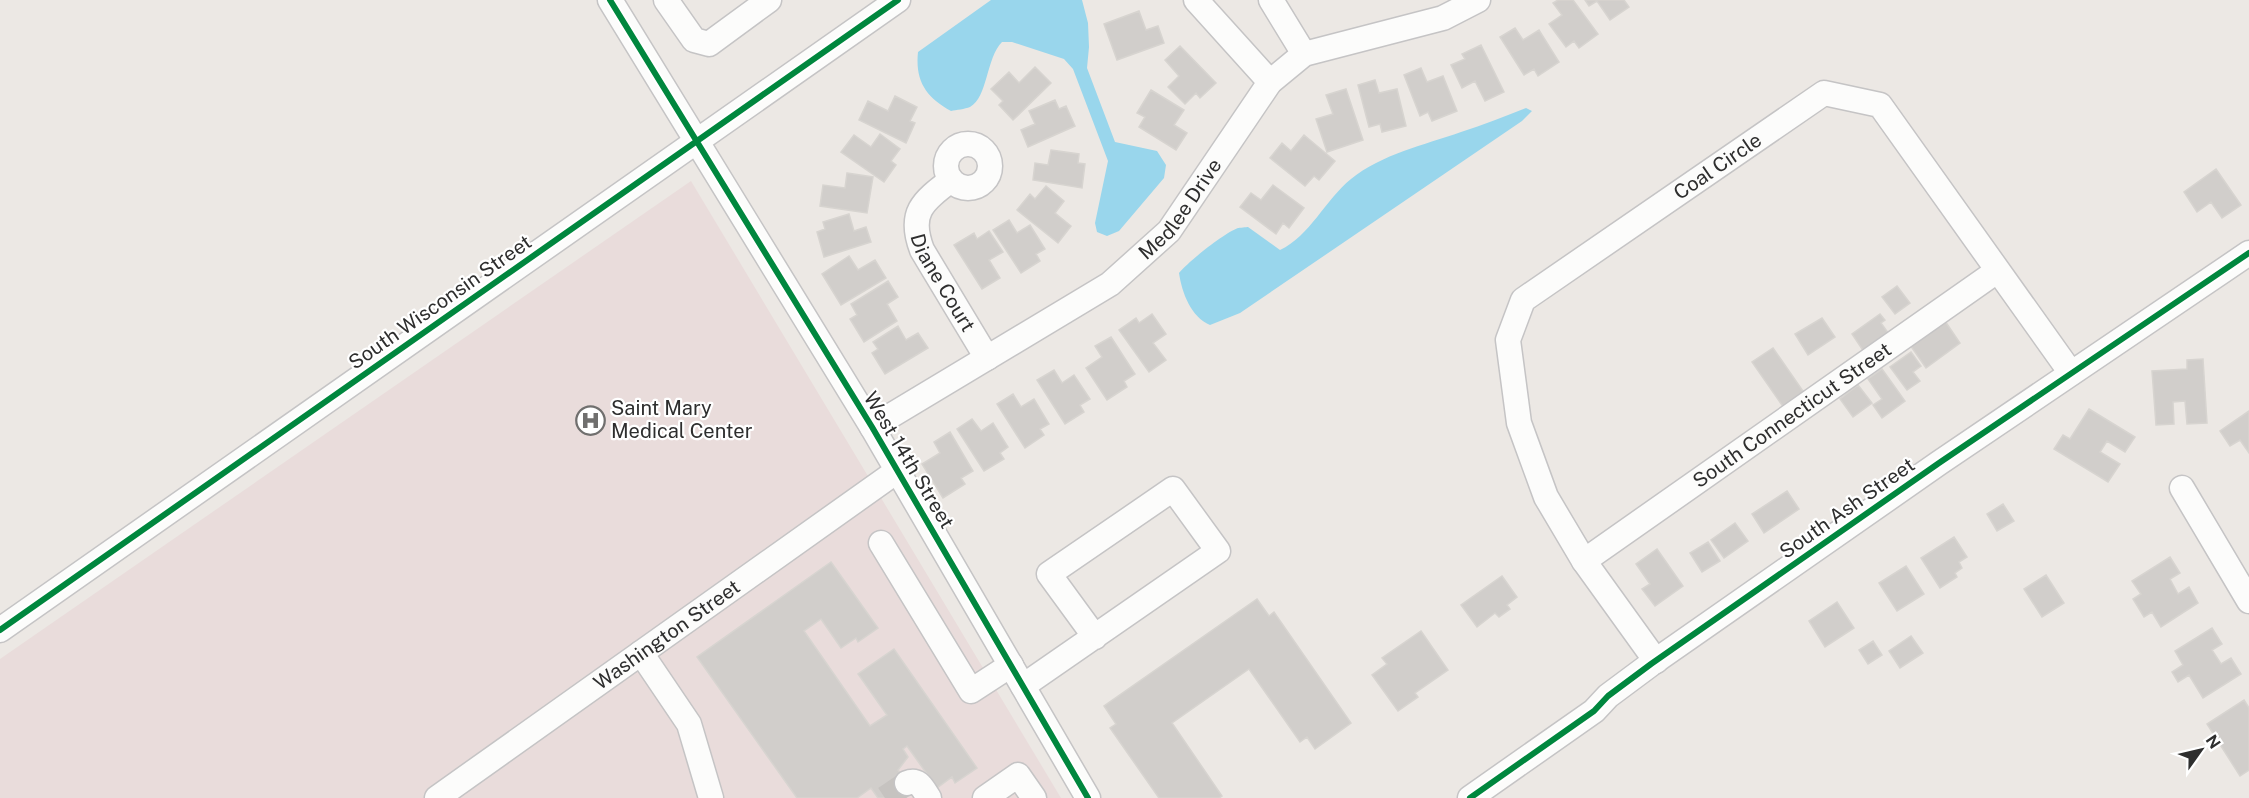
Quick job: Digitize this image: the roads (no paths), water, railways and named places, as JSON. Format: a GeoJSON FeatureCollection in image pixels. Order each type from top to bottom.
{"type":"FeatureCollection","features":[{"type":"Feature","properties":{"kind":"street","name":"West 14th Street"},"geometry":{"type":"LineString","coordinates":[[610,0],[872,427],[1088,798]]}},
{"type":"Feature","properties":{"kind":"street"},"geometry":{"type":"LineString","coordinates":[[666,0],[694,40],[708,44],[769,0]]}},
{"type":"Feature","properties":{"kind":"street","name":"South Wisconsin Street"},"geometry":{"type":"LineString","coordinates":[[0,630],[898,0]]}},
{"type":"Feature","properties":{"kind":"street"},"geometry":{"type":"LineString","coordinates":[[1196,0],[1270,82]]}},
{"type":"Feature","properties":{"kind":"street"},"geometry":{"type":"LineString","coordinates":[[1271,0],[1304,54]]}},
{"type":"Feature","properties":{"kind":"street","name":"Medlee Drive"},"geometry":{"type":"LineString","coordinates":[[872,427],[1110,284],[1169,231],[1270,82],[1304,54],[1443,18],[1478,0]]}},
{"type":"Feature","properties":{"kind":"street","name":"Coal Circle"},"geometry":{"type":"LineString","coordinates":[[1656,661],[1584,561],[1546,498],[1520,423],[1508,340],[1523,300],[1824,93],[1880,105],[2071,373]]}},
{"type":"Feature","properties":{"kind":"street","name":"Diane Court"},"geometry":{"type":"LineString","coordinates":[[951,180],[926,200],[918,213],[916,233],[922,250],[987,358]]}},
{"type":"Feature","properties":{"kind":"street","name":"South Ash Street"},"geometry":{"type":"LineString","coordinates":[[1470,798],[1594,711],[1608,696],[1656,661],[2071,373],[2249,253]]}},
{"type":"Feature","properties":{"kind":"street","name":"South Connecticut Street"},"geometry":{"type":"LineString","coordinates":[[1584,561],[1997,271]]}},
{"type":"Feature","properties":{"kind":"street","name":"Washington Street"},"geometry":{"type":"LineString","coordinates":[[437,798],[897,471]]}},
{"type":"Feature","properties":{"kind":"street"},"geometry":{"type":"LineString","coordinates":[[2182,488],[2249,601]]}},
{"type":"Feature","properties":{"kind":"street"},"geometry":{"type":"LineString","coordinates":[[1023,686],[1095,637],[1218,551],[1173,489],[1049,574],[1095,637]]}},
{"type":"Feature","properties":{"kind":"street"},"geometry":{"type":"LineString","coordinates":[[881,543],[970,690],[1011,665]]}},
{"type":"Feature","properties":{"kind":"street"},"geometry":{"type":"LineString","coordinates":[[641,653],[689,724],[711,798]]}},
{"type":"Feature","properties":{"kind":"street"},"geometry":{"type":"LineString","coordinates":[[985,798],[1018,775],[1034,798]]}},
{"type":"Feature","properties":{"kind":"street"},"geometry":{"type":"LineString","coordinates":[[907,783],[913,780],[918,782],[929,798]]}},
{"type":"Feature","properties":{"kind":"water"},"geometry":{"type":"Polygon","coordinates":[[[991,0],[1082,0],[1088,23],[1087,68],[1115,142],[1157,151],[1166,165],[1164,178],[1119,231],[1107,236],[1097,232],[1095,223],[1108,161],[1073,69],[1064,59],[1012,42],[1002,42],[993,58],[976,102],[963,109],[951,111],[942,106],[924,87],[918,71],[918,52],[991,0]]]}},
{"type":"Feature","properties":{"kind":"water"},"geometry":{"type":"Polygon","coordinates":[[[1526,108],[1532,111],[1522,121],[1240,313],[1210,325],[1203,321],[1188,304],[1179,273],[1207,248],[1232,231],[1248,227],[1280,250],[1300,236],[1333,197],[1363,170],[1404,151],[1526,108]]]}},
{"type":"Feature","properties":{"kind":"tunnel"},"geometry":{"type":"LineString","coordinates":[[885,798],[907,783]]}},
{"type":"Feature","properties":{"kind":"place","name":"Saint Mary Medical Center"},"geometry":{"type":"Point","coordinates":[590,420]}}]}
